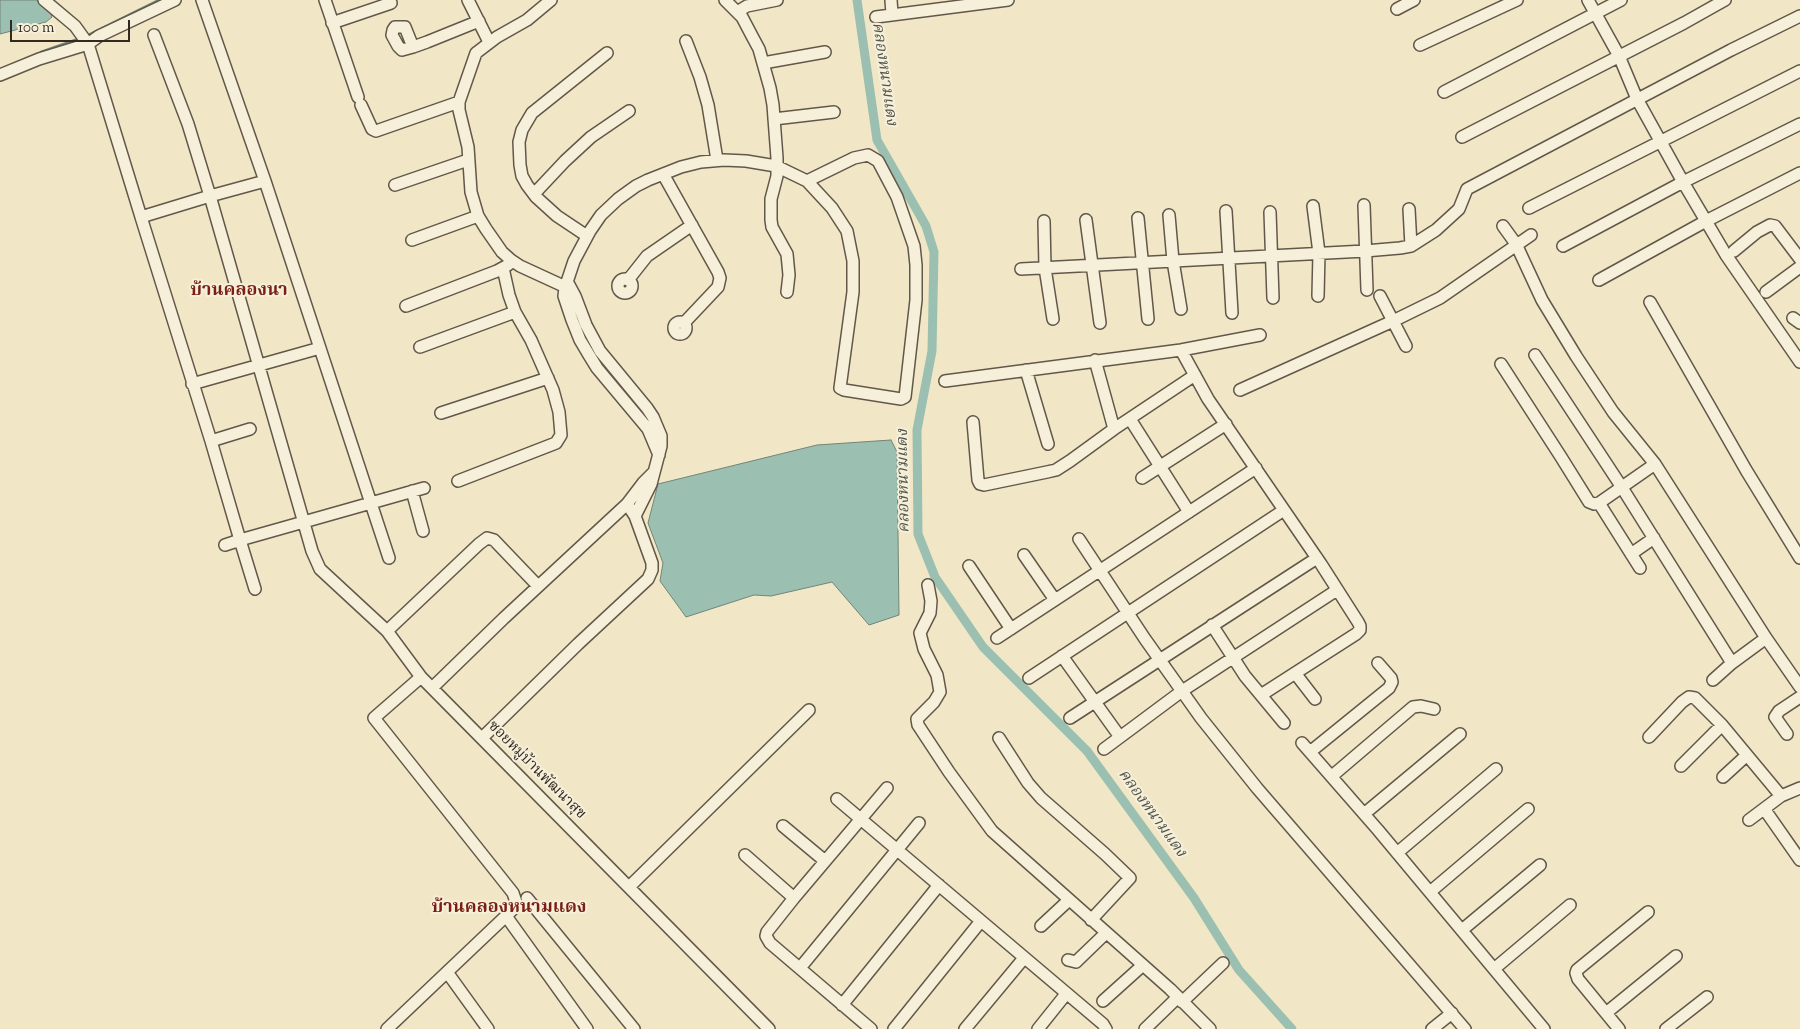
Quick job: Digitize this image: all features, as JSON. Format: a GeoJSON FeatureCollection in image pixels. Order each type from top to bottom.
{"type":"FeatureCollection","features":[{"type":"Feature","properties":{"kind":"street"},"geometry":{"type":"LineString","coordinates":[[44,0],[75,26],[88,44],[255,589]]}},
{"type":"Feature","properties":{"kind":"street"},"geometry":{"type":"LineString","coordinates":[[0,75],[39,58],[88,44],[99,36],[175,0]]}},
{"type":"Feature","properties":{"kind":"street"},"geometry":{"type":"LineString","coordinates":[[202,0],[265,181],[389,558]]}},
{"type":"Feature","properties":{"kind":"street"},"geometry":{"type":"LineString","coordinates":[[325,0],[359,101],[372,129],[376,131],[460,102]]}},
{"type":"Feature","properties":{"kind":"street"},"geometry":{"type":"LineString","coordinates":[[468,0],[489,42]]}},
{"type":"Feature","properties":{"kind":"street"},"geometry":{"type":"LineString","coordinates":[[551,0],[537,4],[526,20],[489,42],[476,53],[460,102],[461,122],[466,138],[471,192],[478,216],[502,252],[514,262],[568,284]]}},
{"type":"Feature","properties":{"kind":"street"},"geometry":{"type":"LineString","coordinates":[[724,0],[737,12],[752,36],[763,63],[772,96],[777,176],[772,199],[771,220],[772,227],[787,254],[789,275],[787,292]]}},
{"type":"Feature","properties":{"kind":"street"},"geometry":{"type":"LineString","coordinates":[[737,12],[747,6],[777,0]]}},
{"type":"Feature","properties":{"kind":"street"},"geometry":{"type":"LineString","coordinates":[[891,0],[892,14]]}},
{"type":"Feature","properties":{"kind":"street"},"geometry":{"type":"LineString","coordinates":[[876,17],[1008,0]]}},
{"type":"Feature","properties":{"kind":"street"},"geometry":{"type":"LineString","coordinates":[[1397,9],[1414,0]]}},
{"type":"Feature","properties":{"kind":"street"},"geometry":{"type":"LineString","coordinates":[[1420,46],[1516,0]]}},
{"type":"Feature","properties":{"kind":"street"},"geometry":{"type":"LineString","coordinates":[[1588,0],[1618,56],[1637,99],[1726,256],[1800,362]]}},
{"type":"Feature","properties":{"kind":"street"},"geometry":{"type":"LineString","coordinates":[[1444,92],[1621,0]]}},
{"type":"Feature","properties":{"kind":"street"},"geometry":{"type":"LineString","coordinates":[[1462,137],[1725,0]]}},
{"type":"Feature","properties":{"kind":"street"},"geometry":{"type":"LineString","coordinates":[[332,23],[391,3]]}},
{"type":"Feature","properties":{"kind":"street"},"geometry":{"type":"LineString","coordinates":[[1021,269],[1365,251],[1411,246],[1436,230],[1459,209],[1468,189],[1731,50],[1800,16]]}},
{"type":"Feature","properties":{"kind":"street"},"geometry":{"type":"LineString","coordinates":[[413,47],[479,21]]}},
{"type":"Feature","properties":{"kind":"street","name":"ซอยหมู่บ้านพัฒนาสุข"},"geometry":{"type":"LineString","coordinates":[[154,35],[188,124],[316,562],[320,569],[387,632],[421,677],[769,1029]]}},
{"type":"Feature","properties":{"kind":"street"},"geometry":{"type":"LineString","coordinates":[[686,42],[700,77],[708,105],[717,160]]}},
{"type":"Feature","properties":{"kind":"street"},"geometry":{"type":"LineString","coordinates":[[763,63],[826,52]]}},
{"type":"Feature","properties":{"kind":"street"},"geometry":{"type":"LineString","coordinates":[[587,236],[557,216],[534,194],[522,176],[518,151],[522,130],[528,119],[540,105],[607,53]]}},
{"type":"Feature","properties":{"kind":"street"},"geometry":{"type":"LineString","coordinates":[[1529,208],[1800,71]]}},
{"type":"Feature","properties":{"kind":"street"},"geometry":{"type":"LineString","coordinates":[[534,194],[591,137],[629,111]]}},
{"type":"Feature","properties":{"kind":"street"},"geometry":{"type":"LineString","coordinates":[[774,119],[834,112]]}},
{"type":"Feature","properties":{"kind":"street"},"geometry":{"type":"LineString","coordinates":[[1563,246],[1683,182],[1800,124]]}},
{"type":"Feature","properties":{"kind":"street"},"geometry":{"type":"LineString","coordinates":[[635,516],[651,484],[661,446],[661,436],[653,417],[600,351],[568,284],[574,261],[601,215],[636,186],[663,174],[681,167],[717,160],[746,161],[776,166],[807,181],[832,208],[847,231],[853,261],[853,292],[840,388],[903,398],[906,392],[910,366],[916,300],[916,265],[914,246],[897,198],[878,161],[868,154],[854,158],[807,181]]}},
{"type":"Feature","properties":{"kind":"street"},"geometry":{"type":"LineString","coordinates":[[395,185],[468,160]]}},
{"type":"Feature","properties":{"kind":"street"},"geometry":{"type":"LineString","coordinates":[[1599,280],[1706,221],[1800,173]]}},
{"type":"Feature","properties":{"kind":"street"},"geometry":{"type":"LineString","coordinates":[[663,174],[718,272],[720,281],[718,287],[684,323]]}},
{"type":"Feature","properties":{"kind":"street"},"geometry":{"type":"LineString","coordinates":[[141,217],[265,181]]}},
{"type":"Feature","properties":{"kind":"street"},"geometry":{"type":"LineString","coordinates":[[1364,205],[1367,290]]}},
{"type":"Feature","properties":{"kind":"street"},"geometry":{"type":"LineString","coordinates":[[1314,206],[1319,253],[1318,296]]}},
{"type":"Feature","properties":{"kind":"street"},"geometry":{"type":"LineString","coordinates":[[1409,209],[1411,246]]}},
{"type":"Feature","properties":{"kind":"street"},"geometry":{"type":"LineString","coordinates":[[1226,211],[1232,313]]}},
{"type":"Feature","properties":{"kind":"street"},"geometry":{"type":"LineString","coordinates":[[1270,212],[1273,298]]}},
{"type":"Feature","properties":{"kind":"street"},"geometry":{"type":"LineString","coordinates":[[1169,215],[1173,261],[1181,309]]}},
{"type":"Feature","properties":{"kind":"street"},"geometry":{"type":"LineString","coordinates":[[412,240],[478,216]]}},
{"type":"Feature","properties":{"kind":"street"},"geometry":{"type":"LineString","coordinates":[[1138,218],[1148,319]]}},
{"type":"Feature","properties":{"kind":"street"},"geometry":{"type":"LineString","coordinates":[[1086,220],[1100,323]]}},
{"type":"Feature","properties":{"kind":"street"},"geometry":{"type":"LineString","coordinates":[[1044,221],[1045,268],[1053,320]]}},
{"type":"Feature","properties":{"kind":"street"},"geometry":{"type":"LineString","coordinates":[[628,280],[647,256],[692,225]]}},
{"type":"Feature","properties":{"kind":"street"},"geometry":{"type":"LineString","coordinates":[[1734,250],[1757,232],[1770,225],[1775,226],[1800,259]]}},
{"type":"Feature","properties":{"kind":"street"},"geometry":{"type":"LineString","coordinates":[[1503,226],[1516,244],[1542,300],[1576,356],[1613,412],[1655,464],[1766,638],[1800,687]]}},
{"type":"Feature","properties":{"kind":"street"},"geometry":{"type":"LineString","coordinates":[[1240,390],[1440,298],[1530,235]]}},
{"type":"Feature","properties":{"kind":"street"},"geometry":{"type":"LineString","coordinates":[[406,306],[514,262]]}},
{"type":"Feature","properties":{"kind":"street"},"geometry":{"type":"LineString","coordinates":[[1766,292],[1800,267]]}},
{"type":"Feature","properties":{"kind":"street"},"geometry":{"type":"LineString","coordinates":[[458,481],[520,458],[560,440],[559,412],[548,378],[531,340],[515,312],[503,268]]}},
{"type":"Feature","properties":{"kind":"street"},"geometry":{"type":"LineString","coordinates":[[1380,296],[1406,346]]}},
{"type":"Feature","properties":{"kind":"street"},"geometry":{"type":"LineString","coordinates":[[1650,302],[1746,470],[1800,558]]}},
{"type":"Feature","properties":{"kind":"street"},"geometry":{"type":"LineString","coordinates":[[420,347],[515,312]]}},
{"type":"Feature","properties":{"kind":"street"},"geometry":{"type":"LineString","coordinates":[[945,381],[1181,350],[1260,335]]}},
{"type":"Feature","properties":{"kind":"street"},"geometry":{"type":"LineString","coordinates":[[192,384],[320,348]]}},
{"type":"Feature","properties":{"kind":"street"},"geometry":{"type":"LineString","coordinates":[[1181,350],[1208,399],[1317,558],[1358,622],[1360,630],[1261,695]]}},
{"type":"Feature","properties":{"kind":"street"},"geometry":{"type":"LineString","coordinates":[[1535,355],[1621,486],[1732,663]]}},
{"type":"Feature","properties":{"kind":"street"},"geometry":{"type":"LineString","coordinates":[[1095,360],[1114,429]]}},
{"type":"Feature","properties":{"kind":"street"},"geometry":{"type":"LineString","coordinates":[[1501,364],[1589,502],[1599,503],[1655,464]]}},
{"type":"Feature","properties":{"kind":"street"},"geometry":{"type":"LineString","coordinates":[[1026,370],[1048,444]]}},
{"type":"Feature","properties":{"kind":"street"},"geometry":{"type":"LineString","coordinates":[[972,422],[980,484],[984,485],[1056,470],[1195,375]]}},
{"type":"Feature","properties":{"kind":"street"},"geometry":{"type":"LineString","coordinates":[[441,413],[548,378]]}},
{"type":"Feature","properties":{"kind":"street"},"geometry":{"type":"LineString","coordinates":[[1130,419],[1189,512]]}},
{"type":"Feature","properties":{"kind":"street"},"geometry":{"type":"LineString","coordinates":[[1142,478],[1226,424]]}},
{"type":"Feature","properties":{"kind":"street"},"geometry":{"type":"LineString","coordinates":[[211,441],[250,429]]}},
{"type":"Feature","properties":{"kind":"street"},"geometry":{"type":"LineString","coordinates":[[997,638],[1256,468]]}},
{"type":"Feature","properties":{"kind":"street"},"geometry":{"type":"LineString","coordinates":[[432,688],[627,504],[654,472]]}},
{"type":"Feature","properties":{"kind":"street"},"geometry":{"type":"LineString","coordinates":[[225,545],[418,490],[423,531]]}},
{"type":"Feature","properties":{"kind":"street"},"geometry":{"type":"LineString","coordinates":[[1599,503],[1640,568]]}},
{"type":"Feature","properties":{"kind":"street"},"geometry":{"type":"LineString","coordinates":[[482,738],[648,579],[652,570],[652,563],[635,516],[627,504]]}},
{"type":"Feature","properties":{"kind":"street"},"geometry":{"type":"LineString","coordinates":[[1029,678],[1284,510]]}},
{"type":"Feature","properties":{"kind":"street"},"geometry":{"type":"LineString","coordinates":[[387,632],[487,538],[494,540],[538,586]]}},
{"type":"Feature","properties":{"kind":"street"},"geometry":{"type":"LineString","coordinates":[[1631,554],[1654,538]]}},
{"type":"Feature","properties":{"kind":"street"},"geometry":{"type":"LineString","coordinates":[[1079,539],[1201,718],[1261,793],[1465,1029]]}},
{"type":"Feature","properties":{"kind":"street"},"geometry":{"type":"LineString","coordinates":[[1024,556],[1055,600]]}},
{"type":"Feature","properties":{"kind":"street"},"geometry":{"type":"LineString","coordinates":[[1070,718],[1317,558]]}},
{"type":"Feature","properties":{"kind":"street"},"geometry":{"type":"LineString","coordinates":[[969,566],[1011,629]]}},
{"type":"Feature","properties":{"kind":"street"},"geometry":{"type":"LineString","coordinates":[[928,585],[931,601],[930,613],[920,633],[924,649],[937,675],[940,692],[934,702],[916,722],[985,823],[1143,965],[1210,1029]]}},
{"type":"Feature","properties":{"kind":"street"},"geometry":{"type":"LineString","coordinates":[[1104,749],[1182,691],[1337,590]]}},
{"type":"Feature","properties":{"kind":"street"},"geometry":{"type":"LineString","coordinates":[[1212,626],[1246,676],[1284,723]]}},
{"type":"Feature","properties":{"kind":"street"},"geometry":{"type":"LineString","coordinates":[[1713,680],[1732,663],[1766,638]]}},
{"type":"Feature","properties":{"kind":"street"},"geometry":{"type":"LineString","coordinates":[[1062,656],[1120,737]]}},
{"type":"Feature","properties":{"kind":"street"},"geometry":{"type":"LineString","coordinates":[[1378,663],[1392,682],[1389,688],[1306,748],[1397,852],[1544,1029]]}},
{"type":"Feature","properties":{"kind":"street"},"geometry":{"type":"LineString","coordinates":[[1295,673],[1315,699]]}},
{"type":"Feature","properties":{"kind":"street"},"geometry":{"type":"LineString","coordinates":[[387,1029],[515,907],[516,898],[374,718],[421,677]]}},
{"type":"Feature","properties":{"kind":"street"},"geometry":{"type":"LineString","coordinates":[[1649,738],[1682,702],[1689,697],[1695,698],[1722,725],[1781,796]]}},
{"type":"Feature","properties":{"kind":"street"},"geometry":{"type":"LineString","coordinates":[[1787,734],[1775,717],[1780,711],[1800,697]]}},
{"type":"Feature","properties":{"kind":"street"},"geometry":{"type":"LineString","coordinates":[[1332,776],[1413,707],[1421,706],[1434,709]]}},
{"type":"Feature","properties":{"kind":"street"},"geometry":{"type":"LineString","coordinates":[[630,887],[808,710]]}},
{"type":"Feature","properties":{"kind":"street"},"geometry":{"type":"LineString","coordinates":[[1681,766],[1722,725]]}},
{"type":"Feature","properties":{"kind":"street"},"geometry":{"type":"LineString","coordinates":[[1364,814],[1460,734]]}},
{"type":"Feature","properties":{"kind":"street"},"geometry":{"type":"LineString","coordinates":[[999,738],[1035,792],[1130,878],[1092,920]]}},
{"type":"Feature","properties":{"kind":"street"},"geometry":{"type":"LineString","coordinates":[[1723,777],[1747,755]]}},
{"type":"Feature","properties":{"kind":"street"},"geometry":{"type":"LineString","coordinates":[[1397,852],[1496,769]]}},
{"type":"Feature","properties":{"kind":"street"},"geometry":{"type":"LineString","coordinates":[[871,1029],[770,943],[766,936],[767,932],[794,898],[888,788]]}},
{"type":"Feature","properties":{"kind":"street"},"geometry":{"type":"LineString","coordinates":[[1750,820],[1781,796],[1800,788]]}},
{"type":"Feature","properties":{"kind":"street"},"geometry":{"type":"LineString","coordinates":[[837,799],[1103,1024],[1106,1029]]}},
{"type":"Feature","properties":{"kind":"street"},"geometry":{"type":"LineString","coordinates":[[1430,892],[1528,809]]}},
{"type":"Feature","properties":{"kind":"street"},"geometry":{"type":"LineString","coordinates":[[1764,810],[1800,860]]}},
{"type":"Feature","properties":{"kind":"street"},"geometry":{"type":"LineString","coordinates":[[800,968],[919,823]]}},
{"type":"Feature","properties":{"kind":"street"},"geometry":{"type":"LineString","coordinates":[[783,826],[825,861]]}},
{"type":"Feature","properties":{"kind":"street"},"geometry":{"type":"LineString","coordinates":[[745,855],[794,898]]}},
{"type":"Feature","properties":{"kind":"street"},"geometry":{"type":"LineString","coordinates":[[1462,930],[1540,865]]}},
{"type":"Feature","properties":{"kind":"street"},"geometry":{"type":"LineString","coordinates":[[842,1005],[939,885]]}},
{"type":"Feature","properties":{"kind":"street"},"geometry":{"type":"LineString","coordinates":[[527,898],[634,1029]]}},
{"type":"Feature","properties":{"kind":"street"},"geometry":{"type":"LineString","coordinates":[[1041,926],[1069,900]]}},
{"type":"Feature","properties":{"kind":"street"},"geometry":{"type":"LineString","coordinates":[[1494,969],[1570,905]]}},
{"type":"Feature","properties":{"kind":"street"},"geometry":{"type":"LineString","coordinates":[[1619,1029],[1578,979],[1576,974],[1577,970],[1648,912]]}},
{"type":"Feature","properties":{"kind":"street"},"geometry":{"type":"LineString","coordinates":[[506,916],[587,1029]]}},
{"type":"Feature","properties":{"kind":"street"},"geometry":{"type":"LineString","coordinates":[[894,1029],[981,921]]}},
{"type":"Feature","properties":{"kind":"street"},"geometry":{"type":"LineString","coordinates":[[1068,960],[1076,962],[1106,933]]}},
{"type":"Feature","properties":{"kind":"street"},"geometry":{"type":"LineString","coordinates":[[1606,1013],[1676,956]]}},
{"type":"Feature","properties":{"kind":"street"},"geometry":{"type":"LineString","coordinates":[[965,1029],[1024,958]]}},
{"type":"Feature","properties":{"kind":"street"},"geometry":{"type":"LineString","coordinates":[[1145,1029],[1223,963]]}},
{"type":"Feature","properties":{"kind":"street"},"geometry":{"type":"LineString","coordinates":[[1103,1001],[1143,965]]}},
{"type":"Feature","properties":{"kind":"street"},"geometry":{"type":"LineString","coordinates":[[447,972],[488,1029]]}},
{"type":"Feature","properties":{"kind":"street"},"geometry":{"type":"LineString","coordinates":[[1038,1029],[1066,994]]}},
{"type":"Feature","properties":{"kind":"street"},"geometry":{"type":"LineString","coordinates":[[1666,1029],[1706,996]]}},
{"type":"Feature","properties":{"kind":"street"},"geometry":{"type":"LineString","coordinates":[[1432,1029],[1452,1013]]}},
{"type":"Feature","properties":{"kind":"shaded area"},"geometry":{"type":"Polygon","coordinates":[[[0,0],[37,0],[50,11],[52,17],[46,22],[0,34],[0,0]]]}},
{"type":"Feature","properties":{"kind":"shaded area"},"geometry":{"type":"Polygon","coordinates":[[[891,440],[897,452],[899,615],[869,625],[832,582],[771,596],[754,595],[686,617],[660,581],[663,563],[648,523],[658,484],[817,445],[891,440]]]}},
{"type":"Feature","properties":{"kind":"waterway"},"geometry":{"type":"LineString","coordinates":[[86,36],[159,0]]}},
{"type":"Feature","properties":{"kind":"waterway","name":"คลองหนามแดง"},"geometry":{"type":"LineString","coordinates":[[857,0],[877,140],[926,226],[934,252],[932,351],[917,430],[918,534],[935,577],[983,647],[1087,751],[1194,898],[1239,970],[1292,1029]]}},
{"type":"Feature","properties":{"kind":"waterway"},"geometry":{"type":"LineString","coordinates":[[41,52],[78,39]]}},
{"type":"Feature","properties":{"kind":"district","name":"บ้านคลองนา"},"geometry":{"type":"Point","coordinates":[239,292]}},
{"type":"Feature","properties":{"kind":"district","name":"บ้านคลองหนามแดง"},"geometry":{"type":"Point","coordinates":[509,909]}}]}
